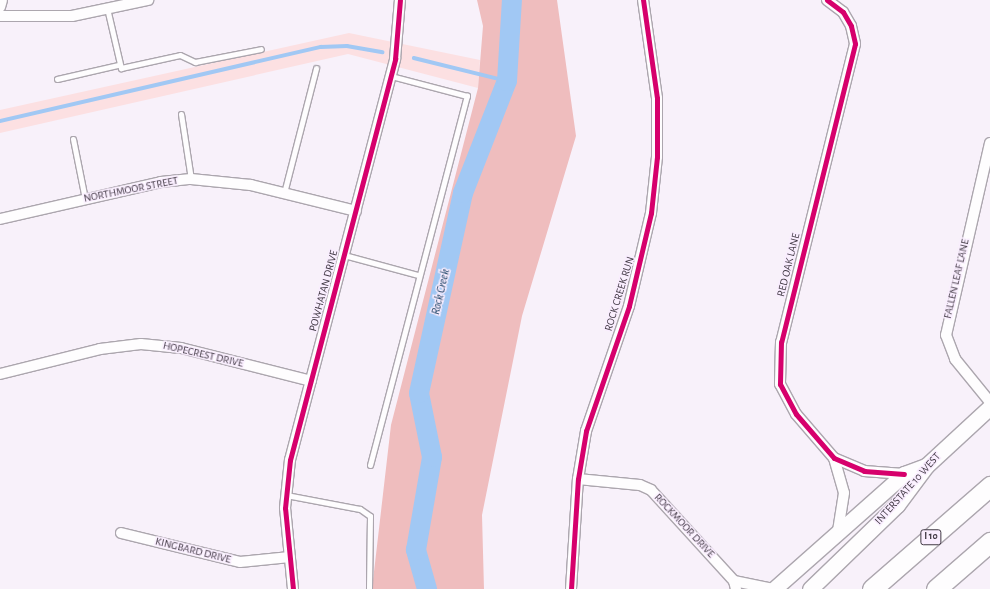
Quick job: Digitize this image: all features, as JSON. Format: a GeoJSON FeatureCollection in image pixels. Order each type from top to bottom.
{"type":"FeatureCollection","features":[{"type":"Feature","properties":{"kind":"highway","name":"I 10"},"geometry":{"type":"LineString","coordinates":[[872,589],[990,486]]}},
{"type":"Feature","properties":{"kind":"highway"},"geometry":{"type":"LineString","coordinates":[[936,589],[990,542]]}},
{"type":"Feature","properties":{"kind":"main road","name":"INTERSTATE 10 WEST"},"geometry":{"type":"LineString","coordinates":[[810,589],[897,504],[926,466],[990,407]]}},
{"type":"Feature","properties":{"kind":"main road"},"geometry":{"type":"LineString","coordinates":[[774,589],[904,474],[926,466]]}},
{"type":"Feature","properties":{"kind":"street"},"geometry":{"type":"LineString","coordinates":[[0,7],[2,0]]}},
{"type":"Feature","properties":{"kind":"street"},"geometry":{"type":"LineString","coordinates":[[0,16],[72,16],[148,0]]}},
{"type":"Feature","properties":{"kind":"street","name":"POWHATAN DRIVE"},"geometry":{"type":"LineString","coordinates":[[293,589],[286,495],[290,460],[391,76],[399,36],[400,0]]}},
{"type":"Feature","properties":{"kind":"street","name":"ROCK CREEK RUN"},"geometry":{"type":"LineString","coordinates":[[571,589],[578,478],[586,430],[629,306],[651,213],[657,158],[657,98],[643,0]]}},
{"type":"Feature","properties":{"kind":"street","name":"RED OAK LANE"},"geometry":{"type":"LineString","coordinates":[[827,0],[843,12],[852,26],[855,44],[778,357],[785,398],[834,458],[844,493],[844,511],[838,533]]}},
{"type":"Feature","properties":{"kind":"street","name":"FALLEN LEAF LANE"},"geometry":{"type":"LineString","coordinates":[[990,143],[946,335],[955,359],[990,402]]}},
{"type":"Feature","properties":{"kind":"street","name":"NORTHMOOR STREET"},"geometry":{"type":"LineString","coordinates":[[0,219],[85,199],[191,179],[225,180],[356,211]]}},
{"type":"Feature","properties":{"kind":"street","name":"HOPECREST DRIVE"},"geometry":{"type":"LineString","coordinates":[[0,374],[100,349],[141,344],[181,348],[311,381]]}},
{"type":"Feature","properties":{"kind":"street","name":"RED OAK LANE"},"geometry":{"type":"LineString","coordinates":[[834,458],[864,471],[904,474]]}},
{"type":"Feature","properties":{"kind":"street","name":"ROCKMOOR DRIVE"},"geometry":{"type":"LineString","coordinates":[[578,478],[640,485],[651,490],[735,585],[774,589]]}},
{"type":"Feature","properties":{"kind":"street","name":"KINGBARD DRIVE"},"geometry":{"type":"LineString","coordinates":[[121,533],[240,562],[290,558]]}},
{"type":"Feature","properties":{"kind":"lane"},"geometry":{"type":"LineString","coordinates":[[108,8],[118,65]]}},
{"type":"Feature","properties":{"kind":"lane"},"geometry":{"type":"LineString","coordinates":[[57,79],[118,65],[121,68],[180,55],[195,62],[261,49]]}},
{"type":"Feature","properties":{"kind":"lane"},"geometry":{"type":"LineString","coordinates":[[284,193],[316,68]]}},
{"type":"Feature","properties":{"kind":"lane"},"geometry":{"type":"LineString","coordinates":[[370,465],[418,275],[466,96],[391,76]]}},
{"type":"Feature","properties":{"kind":"lane"},"geometry":{"type":"LineString","coordinates":[[181,114],[191,179]]}},
{"type":"Feature","properties":{"kind":"lane"},"geometry":{"type":"LineString","coordinates":[[74,139],[85,199]]}},
{"type":"Feature","properties":{"kind":"lane"},"geometry":{"type":"LineString","coordinates":[[344,255],[418,275]]}},
{"type":"Feature","properties":{"kind":"lane"},"geometry":{"type":"LineString","coordinates":[[286,495],[360,509],[370,516],[369,589]]}},
{"type":"Feature","properties":{"kind":"shaded area"},"geometry":{"type":"Polygon","coordinates":[[[477,0],[557,0],[576,136],[522,316],[482,515],[484,589],[372,589],[391,425],[478,88],[483,26],[477,0]]]}},
{"type":"Feature","properties":{"kind":"shaded area"},"geometry":{"type":"Polygon","coordinates":[[[349,33],[480,60],[478,88],[348,54],[0,133],[0,110],[349,33]]]}},
{"type":"Feature","properties":{"kind":"waterway","name":"Rock Creek"},"geometry":{"type":"LineString","coordinates":[[427,589],[416,550],[432,457],[419,393],[463,193],[507,81],[512,0]]}},
{"type":"Feature","properties":{"kind":"waterway"},"geometry":{"type":"LineString","coordinates":[[0,121],[321,47],[347,46],[382,52]]}},
{"type":"Feature","properties":{"kind":"waterway"},"geometry":{"type":"LineString","coordinates":[[414,58],[507,81]]}},
{"type":"Feature","properties":{"kind":"cycle path"},"geometry":{"type":"LineString","coordinates":[[293,589],[285,508],[290,460],[395,59],[400,0]]}},
{"type":"Feature","properties":{"kind":"cycle path"},"geometry":{"type":"LineString","coordinates":[[571,589],[578,479],[586,431],[629,306],[651,213],[657,157],[657,98],[643,0]]}},
{"type":"Feature","properties":{"kind":"cycle path"},"geometry":{"type":"LineString","coordinates":[[827,0],[843,12],[851,26],[855,44],[781,342],[780,384],[796,414],[834,458],[864,471],[904,474]]}}]}
